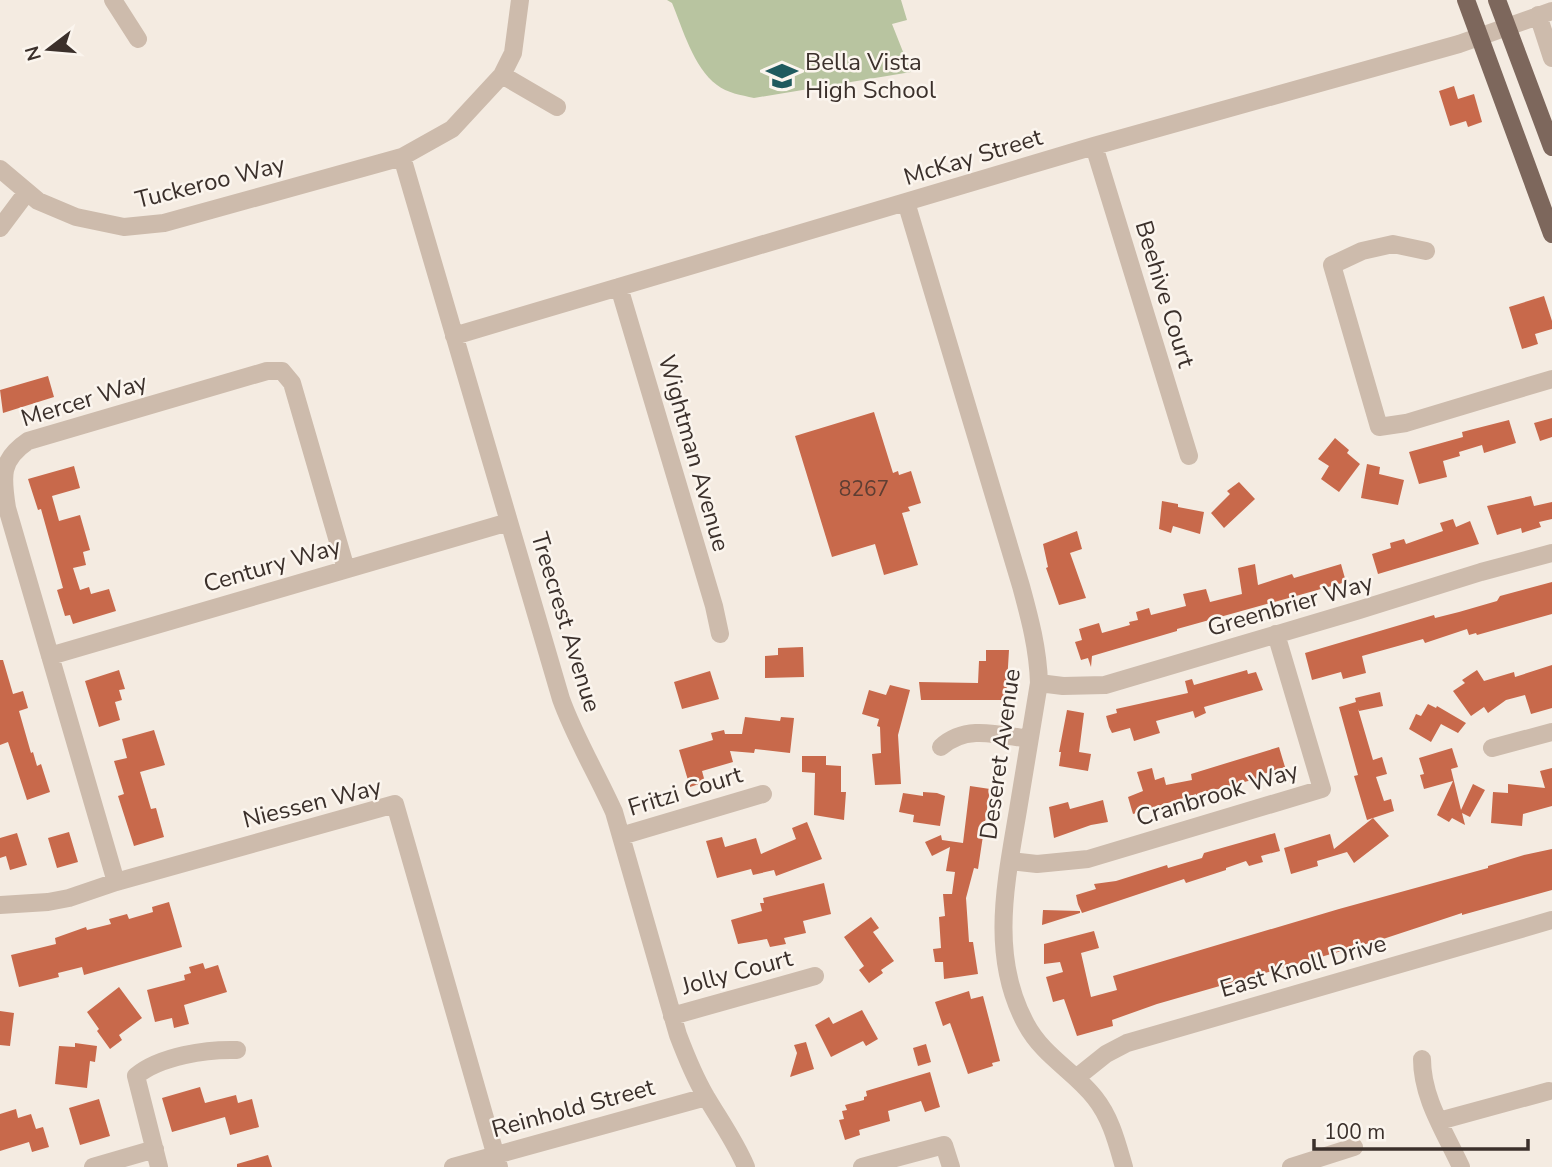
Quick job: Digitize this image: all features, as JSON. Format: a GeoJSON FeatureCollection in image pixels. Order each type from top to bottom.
{"type":"FeatureCollection","features":[{"type":"Feature","properties":{"kind":"main road"},"geometry":{"type":"LineString","coordinates":[[1466,0],[1552,234]]}},
{"type":"Feature","properties":{"kind":"main road"},"geometry":{"type":"LineString","coordinates":[[1497,0],[1552,147]]}},
{"type":"Feature","properties":{"kind":"street"},"geometry":{"type":"LineString","coordinates":[[113,0],[138,39]]}},
{"type":"Feature","properties":{"kind":"street"},"geometry":{"type":"LineString","coordinates":[[520,0],[513,53],[502,75],[557,107]]}},
{"type":"Feature","properties":{"kind":"street"},"geometry":{"type":"LineString","coordinates":[[1545,13],[1552,58]]}},
{"type":"Feature","properties":{"kind":"street","name":"McKay Street"},"geometry":{"type":"LineString","coordinates":[[454,336],[1094,146],[1459,44],[1545,13]]}},
{"type":"Feature","properties":{"kind":"street","name":"Tuckeroo Way"},"geometry":{"type":"LineString","coordinates":[[0,169],[38,201],[76,217],[124,227],[164,223],[402,157],[452,129],[502,75]]}},
{"type":"Feature","properties":{"kind":"street","name":"Beehive Court"},"geometry":{"type":"LineString","coordinates":[[1094,146],[1189,456]]}},
{"type":"Feature","properties":{"kind":"street","name":"Treecrest Avenue"},"geometry":{"type":"LineString","coordinates":[[402,157],[565,711],[600,779],[621,836],[672,1016],[689,1065],[746,1167]]}},
{"type":"Feature","properties":{"kind":"street"},"geometry":{"type":"LineString","coordinates":[[0,228],[27,192]]}},
{"type":"Feature","properties":{"kind":"street","name":"Deseret Avenue"},"geometry":{"type":"LineString","coordinates":[[906,202],[1035,636],[1039,683],[1003,911],[1003,935],[1010,982],[1018,1008],[1038,1043],[1052,1059],[1076,1078],[1102,1108],[1112,1128],[1124,1167]]}},
{"type":"Feature","properties":{"kind":"street"},"geometry":{"type":"LineString","coordinates":[[1426,251],[1392,244],[1362,251],[1332,265],[1379,427],[1406,423],[1552,379]]}},
{"type":"Feature","properties":{"kind":"street","name":"Wightman Avenue"},"geometry":{"type":"LineString","coordinates":[[619,287],[720,634]]}},
{"type":"Feature","properties":{"kind":"street","name":"Mercer Way"},"geometry":{"type":"LineString","coordinates":[[116,882],[7,508],[2,477],[5,460],[14,449],[28,441],[267,370],[282,371],[292,383],[346,569]]}},
{"type":"Feature","properties":{"kind":"street","name":"Century Way"},"geometry":{"type":"LineString","coordinates":[[50,656],[509,522]]}},
{"type":"Feature","properties":{"kind":"street","name":"Greenbrier Way"},"geometry":{"type":"LineString","coordinates":[[1039,683],[1063,686],[1105,685],[1552,553]]}},
{"type":"Feature","properties":{"kind":"street","name":"Cranbrook Way"},"geometry":{"type":"LineString","coordinates":[[1010,861],[1037,863],[1088,859],[1322,789],[1276,634]]}},
{"type":"Feature","properties":{"kind":"street"},"geometry":{"type":"LineString","coordinates":[[1492,748],[1552,732]]}},
{"type":"Feature","properties":{"kind":"street"},"geometry":{"type":"LineString","coordinates":[[941,747],[957,736],[968,733],[1030,739]]}},
{"type":"Feature","properties":{"kind":"street","name":"Fritzi Court"},"geometry":{"type":"LineString","coordinates":[[621,836],[763,794]]}},
{"type":"Feature","properties":{"kind":"street","name":"Niessen Way"},"geometry":{"type":"LineString","coordinates":[[0,905],[69,898],[116,882],[396,804],[497,1161]]}},
{"type":"Feature","properties":{"kind":"street","name":"East Knoll Drive"},"geometry":{"type":"LineString","coordinates":[[1076,1078],[1106,1054],[1127,1043],[1552,920]]}},
{"type":"Feature","properties":{"kind":"street","name":"Jolly Court"},"geometry":{"type":"LineString","coordinates":[[672,1016],[815,976]]}},
{"type":"Feature","properties":{"kind":"street"},"geometry":{"type":"LineString","coordinates":[[93,1167],[157,1158],[136,1076],[146,1068],[203,1051],[237,1050]]}},
{"type":"Feature","properties":{"kind":"street"},"geometry":{"type":"LineString","coordinates":[[1422,1059],[1422,1078],[1426,1092],[1461,1167]]}},
{"type":"Feature","properties":{"kind":"street"},"geometry":{"type":"LineString","coordinates":[[1439,1121],[1549,1091]]}},
{"type":"Feature","properties":{"kind":"street","name":"Reinhold Street"},"geometry":{"type":"LineString","coordinates":[[453,1167],[497,1161],[706,1097]]}},
{"type":"Feature","properties":{"kind":"street"},"geometry":{"type":"LineString","coordinates":[[862,1167],[944,1145],[951,1167]]}},
{"type":"Feature","properties":{"kind":"street"},"geometry":{"type":"LineString","coordinates":[[1301,1165],[1354,1147]]}},
{"type":"Feature","properties":{"kind":"green space"},"geometry":{"type":"Polygon","coordinates":[[[667,0],[901,0],[907,20],[892,24],[911,72],[754,98],[734,93],[717,85],[701,68],[672,3],[667,0]]]}},
{"type":"Feature","properties":{"kind":"building"},"geometry":{"type":"Polygon","coordinates":[[[1454,86],[1458,99],[1474,94],[1482,122],[1468,127],[1466,121],[1450,126],[1439,91],[1454,86]]]}},
{"type":"Feature","properties":{"kind":"building"},"geometry":{"type":"Polygon","coordinates":[[[1544,296],[1552,329],[1535,334],[1538,344],[1522,349],[1509,307],[1544,296]]]}},
{"type":"Feature","properties":{"kind":"building"},"geometry":{"type":"Polygon","coordinates":[[[48,376],[54,397],[3,413],[0,390],[48,376]]]}},
{"type":"Feature","properties":{"kind":"building"},"geometry":{"type":"Polygon","coordinates":[[[874,412],[893,473],[898,471],[899,475],[911,471],[921,503],[908,507],[910,511],[902,513],[918,565],[884,575],[875,544],[832,557],[795,436],[874,412]]]}},
{"type":"Feature","properties":{"kind":"building"},"geometry":{"type":"Polygon","coordinates":[[[1552,418],[1552,437],[1540,441],[1534,423],[1552,418]]]}},
{"type":"Feature","properties":{"kind":"building"},"geometry":{"type":"Polygon","coordinates":[[[1509,420],[1516,443],[1484,453],[1482,445],[1459,452],[1460,456],[1443,461],[1447,477],[1419,484],[1409,452],[1463,437],[1462,432],[1509,420]]]}},
{"type":"Feature","properties":{"kind":"building"},"geometry":{"type":"Polygon","coordinates":[[[1335,438],[1360,464],[1339,492],[1321,479],[1329,466],[1318,459],[1335,438]]]}},
{"type":"Feature","properties":{"kind":"building"},"geometry":{"type":"Polygon","coordinates":[[[1367,464],[1380,467],[1379,474],[1404,480],[1398,505],[1361,498],[1367,464]]]}},
{"type":"Feature","properties":{"kind":"building"},"geometry":{"type":"Polygon","coordinates":[[[74,466],[80,488],[52,496],[59,521],[80,515],[90,550],[83,552],[86,565],[73,568],[80,590],[89,587],[91,594],[109,589],[116,611],[73,624],[70,615],[65,616],[57,590],[63,588],[41,509],[38,510],[28,479],[74,466]]]}},
{"type":"Feature","properties":{"kind":"building"},"geometry":{"type":"Polygon","coordinates":[[[1239,482],[1255,499],[1224,528],[1211,513],[1230,494],[1227,491],[1239,482]]]}},
{"type":"Feature","properties":{"kind":"building"},"geometry":{"type":"Polygon","coordinates":[[[1531,496],[1534,506],[1552,502],[1552,519],[1539,522],[1541,527],[1522,533],[1521,528],[1497,535],[1487,506],[1531,496]]]}},
{"type":"Feature","properties":{"kind":"building"},"geometry":{"type":"Polygon","coordinates":[[[1162,501],[1204,512],[1200,534],[1173,526],[1171,533],[1159,529],[1162,501]]]}},
{"type":"Feature","properties":{"kind":"building"},"geometry":{"type":"Polygon","coordinates":[[[1453,519],[1456,527],[1470,521],[1479,544],[1378,574],[1372,554],[1391,548],[1390,543],[1404,539],[1406,544],[1443,531],[1440,523],[1453,519]]]}},
{"type":"Feature","properties":{"kind":"building"},"geometry":{"type":"Polygon","coordinates":[[[1077,531],[1082,549],[1070,553],[1086,598],[1059,605],[1046,568],[1048,567],[1043,544],[1077,531]]]}},
{"type":"Feature","properties":{"kind":"building"},"geometry":{"type":"Polygon","coordinates":[[[1255,564],[1258,585],[1292,574],[1294,578],[1341,564],[1346,582],[1177,629],[1092,656],[1091,667],[1088,658],[1081,660],[1075,642],[1082,640],[1079,629],[1099,623],[1102,633],[1130,625],[1129,622],[1138,620],[1136,612],[1149,608],[1151,615],[1186,606],[1183,594],[1206,589],[1210,602],[1242,594],[1238,568],[1255,564]]]}},
{"type":"Feature","properties":{"kind":"building"},"geometry":{"type":"Polygon","coordinates":[[[1552,582],[1552,614],[1477,635],[1469,635],[1467,629],[1425,643],[1423,639],[1362,656],[1366,673],[1343,679],[1341,672],[1312,680],[1305,653],[1434,615],[1435,618],[1459,612],[1497,601],[1500,596],[1552,582]]]}},
{"type":"Feature","properties":{"kind":"building"},"geometry":{"type":"Polygon","coordinates":[[[803,647],[804,677],[765,678],[765,656],[778,655],[778,648],[803,647]]]}},
{"type":"Feature","properties":{"kind":"building"},"geometry":{"type":"Polygon","coordinates":[[[986,650],[1009,650],[1006,700],[921,700],[919,682],[978,683],[979,661],[986,661],[986,650]]]}},
{"type":"Feature","properties":{"kind":"building"},"geometry":{"type":"Polygon","coordinates":[[[0,660],[3,660],[13,694],[23,691],[28,708],[19,711],[31,753],[33,752],[37,766],[41,764],[50,792],[27,800],[8,742],[0,745],[0,660]]]}},
{"type":"Feature","properties":{"kind":"building"},"geometry":{"type":"Polygon","coordinates":[[[1552,665],[1552,708],[1531,714],[1525,695],[1506,700],[1488,713],[1484,707],[1471,716],[1453,691],[1465,683],[1462,680],[1477,670],[1484,681],[1514,672],[1515,677],[1552,665]]]}},
{"type":"Feature","properties":{"kind":"building"},"geometry":{"type":"Polygon","coordinates":[[[119,670],[125,689],[119,690],[122,700],[115,702],[120,720],[99,727],[85,681],[119,670]]]}},
{"type":"Feature","properties":{"kind":"building"},"geometry":{"type":"Polygon","coordinates":[[[1247,670],[1248,674],[1256,672],[1263,690],[1204,707],[1206,713],[1195,718],[1193,711],[1156,721],[1160,733],[1134,741],[1130,728],[1112,733],[1109,727],[1106,716],[1117,713],[1116,709],[1188,693],[1185,681],[1192,679],[1194,685],[1247,670]]]}},
{"type":"Feature","properties":{"kind":"building"},"geometry":{"type":"Polygon","coordinates":[[[710,671],[719,699],[682,709],[674,682],[710,671]]]}},
{"type":"Feature","properties":{"kind":"building"},"geometry":{"type":"Polygon","coordinates":[[[890,685],[910,690],[898,735],[901,784],[875,785],[872,754],[881,753],[880,727],[877,726],[879,719],[862,714],[869,690],[886,695],[890,685]]]}},
{"type":"Feature","properties":{"kind":"building"},"geometry":{"type":"Polygon","coordinates":[[[1380,692],[1383,706],[1359,711],[1358,709],[1373,760],[1382,757],[1387,774],[1376,777],[1384,801],[1391,799],[1394,811],[1367,820],[1339,707],[1356,702],[1355,698],[1380,692]]]}},
{"type":"Feature","properties":{"kind":"building"},"geometry":{"type":"Polygon","coordinates":[[[1428,704],[1436,708],[1437,706],[1466,723],[1458,733],[1441,724],[1431,742],[1409,729],[1416,714],[1421,716],[1428,704]]]}},
{"type":"Feature","properties":{"kind":"building"},"geometry":{"type":"Polygon","coordinates":[[[1067,710],[1084,713],[1079,752],[1091,754],[1088,771],[1059,766],[1067,710]]]}},
{"type":"Feature","properties":{"kind":"building"},"geometry":{"type":"Polygon","coordinates":[[[745,717],[780,721],[781,717],[794,718],[790,753],[755,749],[754,753],[730,751],[733,762],[702,771],[705,782],[690,787],[679,750],[713,740],[711,733],[724,730],[725,734],[742,734],[745,717]]]}},
{"type":"Feature","properties":{"kind":"building"},"geometry":{"type":"Polygon","coordinates":[[[154,730],[165,765],[140,772],[151,809],[156,808],[164,837],[134,846],[118,796],[124,794],[114,761],[127,758],[122,739],[154,730]]]}},
{"type":"Feature","properties":{"kind":"building"},"geometry":{"type":"Polygon","coordinates":[[[1279,747],[1285,767],[1263,774],[1263,777],[1133,814],[1128,797],[1143,791],[1137,772],[1152,768],[1155,780],[1164,777],[1166,785],[1192,780],[1191,774],[1279,747]]]}},
{"type":"Feature","properties":{"kind":"building"},"geometry":{"type":"Polygon","coordinates":[[[1452,748],[1458,767],[1451,769],[1461,810],[1473,784],[1485,790],[1470,817],[1462,813],[1465,825],[1452,818],[1449,822],[1437,815],[1453,781],[1424,789],[1420,775],[1424,774],[1419,758],[1452,748]]]}},
{"type":"Feature","properties":{"kind":"building"},"geometry":{"type":"Polygon","coordinates":[[[802,756],[826,756],[826,765],[841,766],[841,792],[846,792],[844,820],[814,815],[815,773],[802,772],[802,756]]]}},
{"type":"Feature","properties":{"kind":"building"},"geometry":{"type":"Polygon","coordinates":[[[1552,768],[1552,806],[1523,814],[1522,826],[1491,823],[1493,792],[1508,793],[1508,784],[1545,788],[1540,771],[1552,768]]]}},
{"type":"Feature","properties":{"kind":"building"},"geometry":{"type":"Polygon","coordinates":[[[970,786],[990,789],[978,869],[974,868],[966,898],[969,942],[973,942],[978,974],[944,979],[943,962],[935,962],[933,949],[941,948],[939,917],[945,916],[943,894],[952,894],[955,872],[946,871],[950,847],[932,856],[925,842],[941,835],[942,840],[963,843],[970,786]]]}},
{"type":"Feature","properties":{"kind":"building"},"geometry":{"type":"Polygon","coordinates":[[[923,792],[945,796],[940,826],[913,822],[914,815],[899,812],[903,793],[923,796],[923,792]]]}},
{"type":"Feature","properties":{"kind":"building"},"geometry":{"type":"Polygon","coordinates":[[[1103,800],[1108,822],[1054,838],[1049,807],[1068,802],[1070,809],[1103,800]]]}},
{"type":"Feature","properties":{"kind":"building"},"geometry":{"type":"Polygon","coordinates":[[[1373,818],[1389,836],[1354,863],[1347,852],[1317,861],[1318,866],[1291,874],[1284,848],[1330,834],[1334,849],[1373,818]]]}},
{"type":"Feature","properties":{"kind":"building"},"geometry":{"type":"Polygon","coordinates":[[[807,822],[822,859],[776,876],[774,870],[753,875],[751,869],[717,878],[706,841],[722,837],[725,847],[756,838],[761,854],[796,839],[792,828],[807,822]]]}},
{"type":"Feature","properties":{"kind":"building"},"geometry":{"type":"Polygon","coordinates":[[[69,832],[78,862],[57,868],[48,838],[69,832]]]}},
{"type":"Feature","properties":{"kind":"building"},"geometry":{"type":"Polygon","coordinates":[[[17,833],[27,865],[10,870],[6,856],[0,858],[0,838],[17,833]]]}},
{"type":"Feature","properties":{"kind":"building"},"geometry":{"type":"Polygon","coordinates":[[[1275,833],[1280,851],[1261,856],[1263,862],[1249,866],[1246,861],[1186,883],[1184,879],[1082,913],[1078,904],[1076,895],[1096,889],[1094,884],[1116,881],[1167,865],[1168,868],[1202,858],[1204,853],[1275,833]]]}},
{"type":"Feature","properties":{"kind":"building"},"geometry":{"type":"Polygon","coordinates":[[[1552,849],[1552,890],[1462,913],[1380,940],[1157,1004],[1112,1020],[1113,1026],[1077,1036],[1064,999],[1053,1002],[1046,977],[1063,972],[1060,962],[1044,964],[1044,944],[1094,931],[1099,948],[1081,953],[1091,997],[1117,990],[1113,976],[1552,849]]]}},
{"type":"Feature","properties":{"kind":"building"},"geometry":{"type":"Polygon","coordinates":[[[824,883],[831,914],[803,921],[806,933],[784,938],[786,944],[770,947],[767,939],[738,944],[731,920],[762,911],[760,903],[764,903],[763,898],[824,883]]]}},
{"type":"Feature","properties":{"kind":"building"},"geometry":{"type":"Polygon","coordinates":[[[169,902],[182,947],[84,975],[82,967],[58,973],[59,977],[19,987],[11,955],[56,944],[55,938],[86,927],[87,930],[111,924],[109,919],[127,914],[129,919],[153,912],[152,907],[169,902]]]}},
{"type":"Feature","properties":{"kind":"building"},"geometry":{"type":"Polygon","coordinates":[[[1043,910],[1080,911],[1080,913],[1042,925],[1043,910]]]}},
{"type":"Feature","properties":{"kind":"building"},"geometry":{"type":"Polygon","coordinates":[[[871,917],[879,928],[873,932],[894,961],[869,983],[859,970],[864,966],[844,937],[871,917]]]}},
{"type":"Feature","properties":{"kind":"building"},"geometry":{"type":"Polygon","coordinates":[[[203,963],[205,969],[218,965],[227,992],[184,1005],[189,1024],[174,1028],[172,1018],[155,1022],[147,990],[185,980],[184,975],[191,973],[189,967],[203,963]]]}},
{"type":"Feature","properties":{"kind":"building"},"geometry":{"type":"Polygon","coordinates":[[[119,987],[142,1018],[119,1035],[122,1040],[110,1049],[87,1012],[119,987]]]}},
{"type":"Feature","properties":{"kind":"building"},"geometry":{"type":"Polygon","coordinates":[[[969,991],[971,999],[983,996],[1000,1061],[968,1074],[950,1023],[943,1026],[935,1002],[969,991]]]}},
{"type":"Feature","properties":{"kind":"building"},"geometry":{"type":"Polygon","coordinates":[[[862,1010],[878,1039],[866,1046],[863,1041],[831,1057],[815,1025],[829,1017],[833,1024],[862,1010]]]}},
{"type":"Feature","properties":{"kind":"building"},"geometry":{"type":"Polygon","coordinates":[[[0,1011],[14,1013],[10,1046],[0,1045],[0,1011]]]}},
{"type":"Feature","properties":{"kind":"building"},"geometry":{"type":"Polygon","coordinates":[[[806,1042],[814,1069],[790,1077],[797,1053],[794,1045],[806,1042]]]}},
{"type":"Feature","properties":{"kind":"building"},"geometry":{"type":"Polygon","coordinates":[[[75,1043],[97,1046],[95,1062],[90,1061],[87,1088],[55,1084],[59,1046],[75,1047],[75,1043]]]}},
{"type":"Feature","properties":{"kind":"building"},"geometry":{"type":"Polygon","coordinates":[[[926,1044],[931,1062],[918,1066],[913,1048],[926,1044]]]}},
{"type":"Feature","properties":{"kind":"building"},"geometry":{"type":"Polygon","coordinates":[[[930,1072],[940,1107],[925,1112],[921,1101],[888,1111],[890,1121],[859,1130],[860,1135],[845,1140],[839,1120],[844,1119],[842,1111],[847,1110],[845,1105],[864,1100],[866,1091],[930,1072]]]}},
{"type":"Feature","properties":{"kind":"building"},"geometry":{"type":"Polygon","coordinates":[[[200,1087],[205,1103],[236,1095],[238,1103],[252,1099],[259,1127],[230,1135],[225,1117],[172,1132],[162,1098],[200,1087]]]}},
{"type":"Feature","properties":{"kind":"building"},"geometry":{"type":"Polygon","coordinates":[[[99,1099],[110,1136],[80,1145],[69,1108],[99,1099]]]}},
{"type":"Feature","properties":{"kind":"building"},"geometry":{"type":"Polygon","coordinates":[[[16,1109],[18,1118],[31,1114],[36,1129],[43,1127],[49,1147],[32,1152],[29,1142],[0,1151],[0,1114],[16,1109]]]}},
{"type":"Feature","properties":{"kind":"building"},"geometry":{"type":"Polygon","coordinates":[[[268,1155],[272,1167],[237,1167],[237,1164],[268,1155]]]}},
{"type":"Feature","properties":{"kind":"place","name":"Bella Vista High School"},"geometry":{"type":"Point","coordinates":[782,76]}}]}
